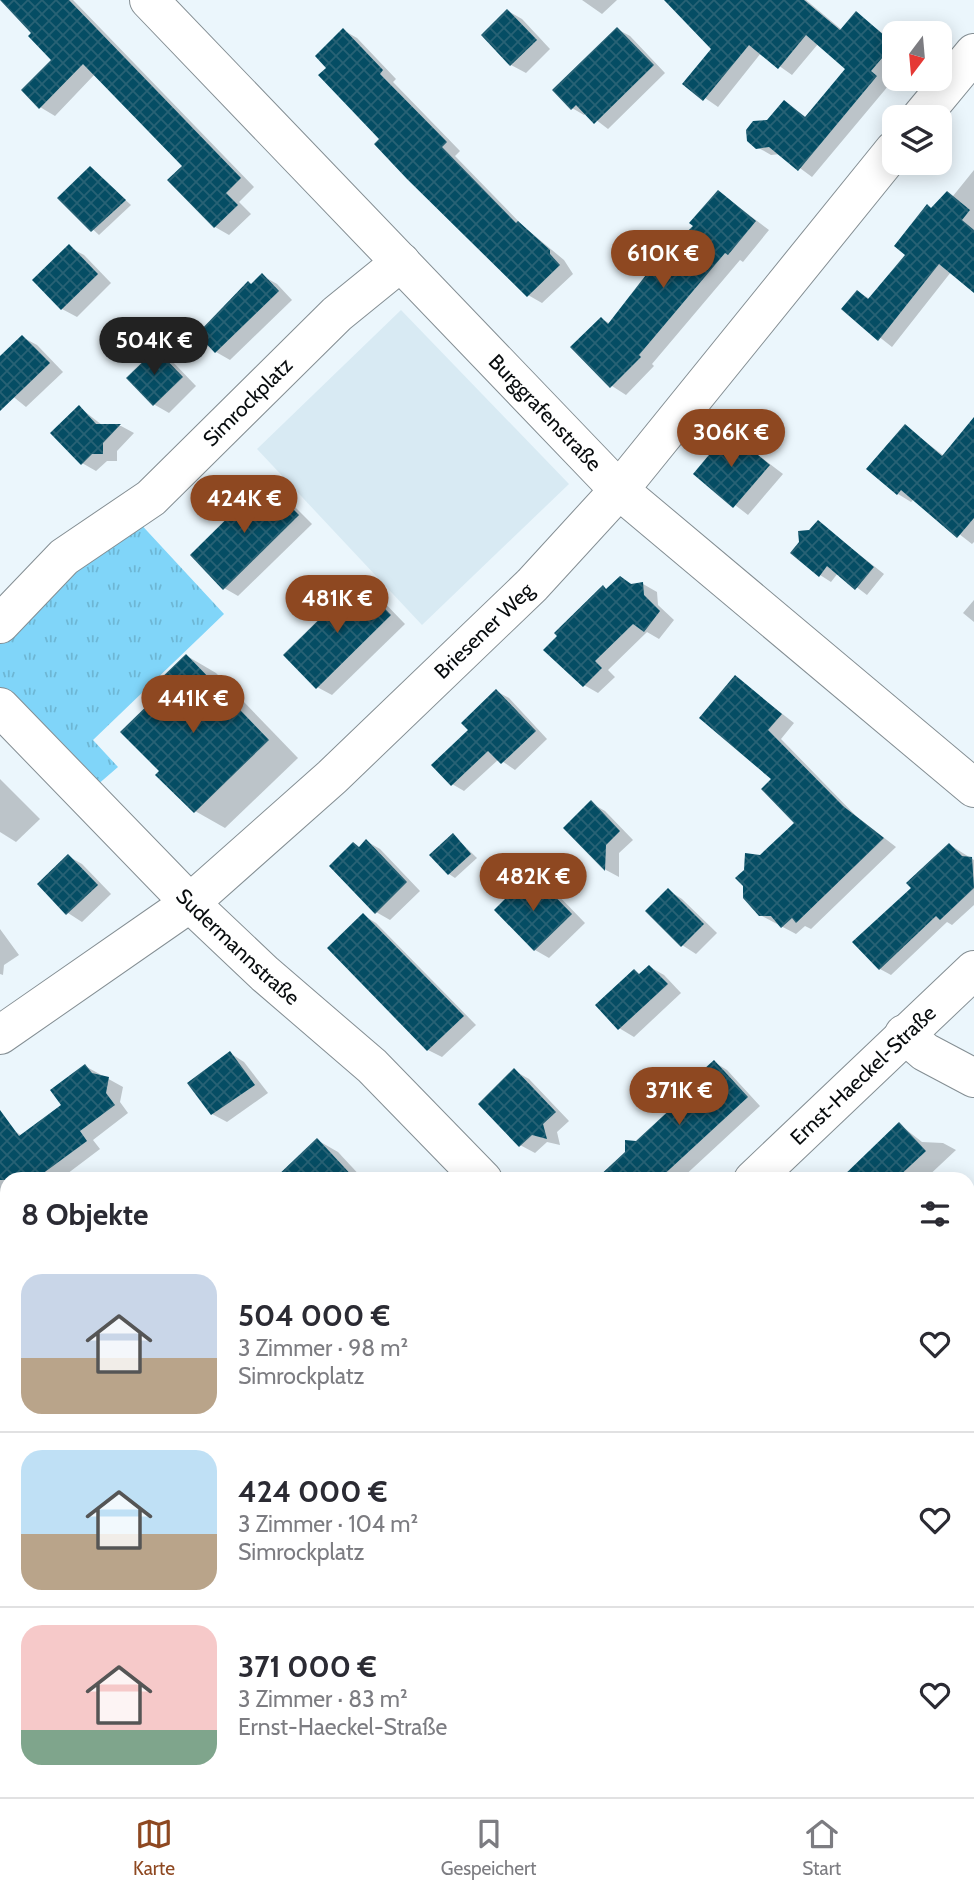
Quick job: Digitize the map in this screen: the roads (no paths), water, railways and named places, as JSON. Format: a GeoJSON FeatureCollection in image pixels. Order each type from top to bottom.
{"type":"FeatureCollection","features":[{"type":"Feature","properties":{"kind":"street","name":"Burggrafenstraße"},"geometry":{"type":"LineString","coordinates":[[149,0],[619,490],[974,788]]}},
{"type":"Feature","properties":{"kind":"street"},"geometry":{"type":"LineString","coordinates":[[931,105],[974,53]]}},
{"type":"Feature","properties":{"kind":"street","name":"Briesener Weg"},"geometry":{"type":"LineString","coordinates":[[0,1035],[190,903],[332,777],[532,585],[619,490],[882,165]]}},
{"type":"Feature","properties":{"kind":"street","name":"Simrockplatz"},"geometry":{"type":"LineString","coordinates":[[0,624],[64,557],[151,498],[337,314],[401,262]]}},
{"type":"Feature","properties":{"kind":"street","name":"Sudermannstraße"},"geometry":{"type":"LineString","coordinates":[[0,707],[190,903],[265,974],[372,1066],[476,1172]]}},
{"type":"Feature","properties":{"kind":"street","name":"Ernst-Haeckel-Straße"},"geometry":{"type":"LineString","coordinates":[[761,1172],[974,970]]}},
{"type":"Feature","properties":{"kind":"street"},"geometry":{"type":"LineString","coordinates":[[904,1034],[925,1052],[974,1078]]}}]}
